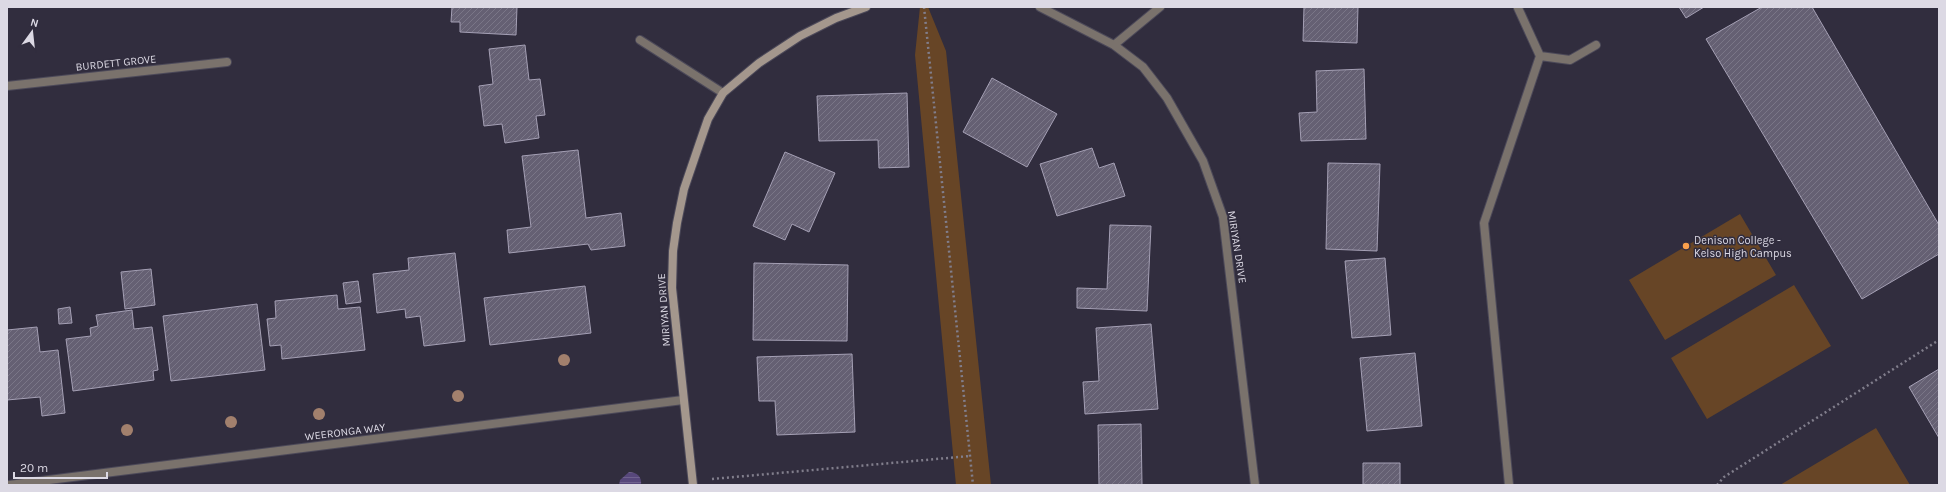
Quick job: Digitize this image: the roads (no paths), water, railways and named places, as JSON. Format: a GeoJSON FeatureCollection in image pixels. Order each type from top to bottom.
{"type":"FeatureCollection","features":[{"type":"Feature","properties":{"kind":"street","name":"MIRIYAN DRIVE"},"geometry":{"type":"LineString","coordinates":[[693,483],[672,288],[673,251],[676,223],[684,189],[708,119],[723,93],[759,63],[800,36],[836,18],[866,7]]}},
{"type":"Feature","properties":{"kind":"street","name":"MIRIYAN DRIVE"},"geometry":{"type":"LineString","coordinates":[[1040,7],[1114,45],[1143,67],[1167,98],[1202,161],[1223,217],[1254,485]]}},
{"type":"Feature","properties":{"kind":"street"},"geometry":{"type":"LineString","coordinates":[[1114,45],[1160,7]]}},
{"type":"Feature","properties":{"kind":"street"},"geometry":{"type":"LineString","coordinates":[[1509,485],[1484,222],[1540,56],[1518,8]]}},
{"type":"Feature","properties":{"kind":"street"},"geometry":{"type":"LineString","coordinates":[[640,40],[723,93]]}},
{"type":"Feature","properties":{"kind":"street"},"geometry":{"type":"LineString","coordinates":[[1540,56],[1570,60],[1596,45]]}},
{"type":"Feature","properties":{"kind":"street","name":"BURDETT GROVE"},"geometry":{"type":"LineString","coordinates":[[7,86],[227,62]]}},
{"type":"Feature","properties":{"kind":"street","name":"WEERONGA WAY"},"geometry":{"type":"LineString","coordinates":[[10,485],[683,400]]}},
{"type":"Feature","properties":{"kind":"place","name":"Denison College - Kelso High Campus"},"geometry":{"type":"Point","coordinates":[1686,246]}}]}
